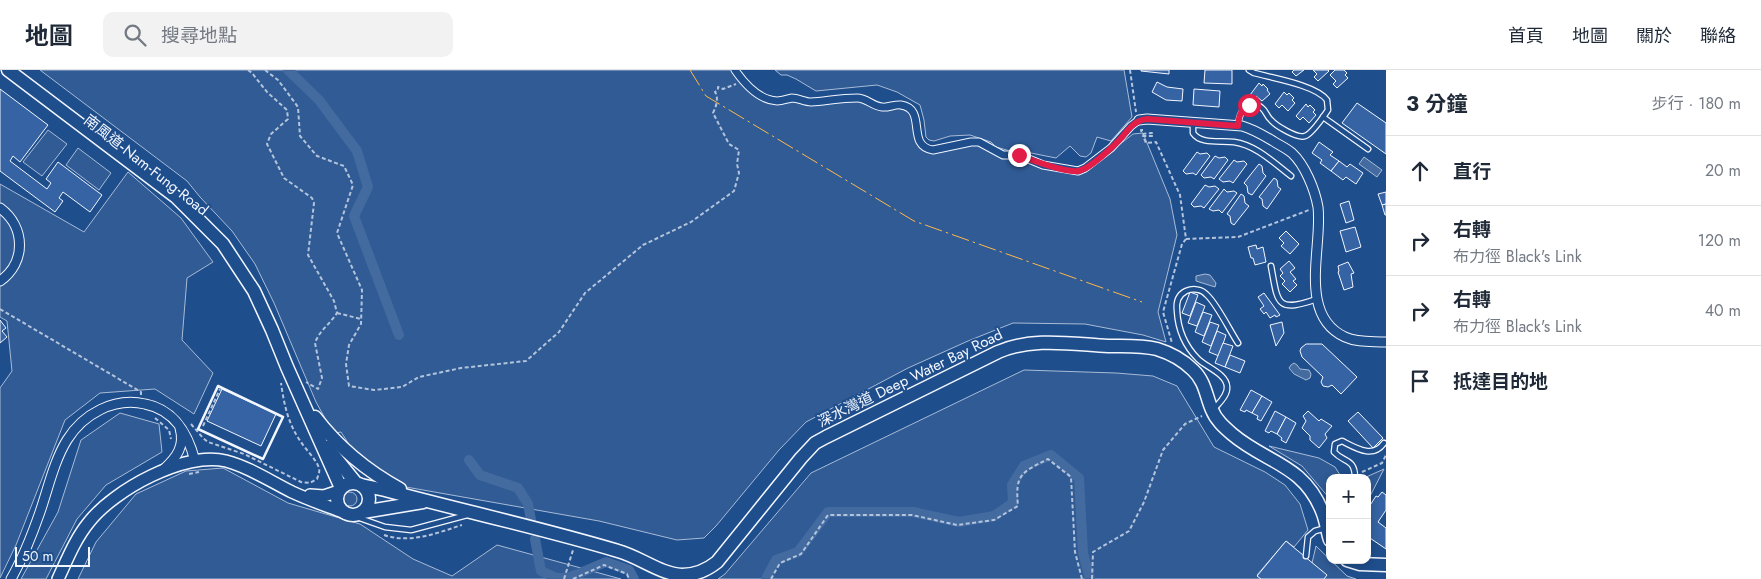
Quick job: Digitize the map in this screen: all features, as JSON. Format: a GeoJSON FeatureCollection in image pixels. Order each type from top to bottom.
{"type":"FeatureCollection","features":[{"type":"Feature","properties":{"kind":"main road","name":"南風道 Nam Fung Road"},"geometry":{"type":"LineString","coordinates":[[8,70],[176,197],[223,244],[254,291],[340,489]]}},
{"type":"Feature","properties":{"kind":"main road","name":"深水灣道 Deep Water Bay Road"},"geometry":{"type":"LineString","coordinates":[[358,484],[618,550],[670,572],[682,575],[700,572],[721,558],[815,443],[998,352],[1024,344],[1040,343],[1146,347],[1165,352],[1184,362],[1198,375],[1203,384],[1209,413],[1235,436],[1292,471],[1303,480],[1326,510]]}},
{"type":"Feature","properties":{"kind":"main road"},"geometry":{"type":"LineString","coordinates":[[299,394],[341,447],[379,477],[428,502]]}},
{"type":"Feature","properties":{"kind":"main road","name":"南風道 Nam Fung Road"},"geometry":{"type":"LineString","coordinates":[[319,438],[358,484]]}},
{"type":"Feature","properties":{"kind":"main road"},"geometry":{"type":"LineString","coordinates":[[358,484],[366,489],[369,498],[368,504],[353,513],[340,508],[337,497],[340,489],[345,485],[358,484]]}},
{"type":"Feature","properties":{"kind":"main road","name":"深水灣道 Deep Water Bay Road"},"geometry":{"type":"LineString","coordinates":[[353,513],[428,502]]}},
{"type":"Feature","properties":{"kind":"main road"},"geometry":{"type":"LineString","coordinates":[[1360,564],[1386,565]]}},
{"type":"Feature","properties":{"kind":"street"},"geometry":{"type":"LineString","coordinates":[[735,70],[743,81],[764,98],[776,101],[793,98],[810,102],[824,99],[859,98],[866,99],[882,107],[900,105],[907,108],[915,116],[919,141],[927,149],[933,150],[970,142],[979,142],[1003,155],[1019,155],[1043,165],[1078,171],[1085,168],[1111,148],[1139,120],[1192,122],[1238,126],[1254,130],[1294,155],[1302,166],[1314,191],[1318,206],[1314,274],[1318,298],[1325,319],[1338,333],[1358,341],[1386,342]]}},
{"type":"Feature","properties":{"kind":"street"},"geometry":{"type":"LineString","coordinates":[[0,208],[13,221],[19,236],[20,251],[15,266],[0,281]]}},
{"type":"Feature","properties":{"kind":"street"},"geometry":{"type":"LineString","coordinates":[[11,579],[30,541],[62,450],[70,436],[81,424],[102,409],[117,404],[132,403],[141,403],[157,408],[177,422],[187,435],[195,461]]}},
{"type":"Feature","properties":{"kind":"street"},"geometry":{"type":"LineString","coordinates":[[160,472],[176,457],[181,446],[181,430],[177,422]]}},
{"type":"Feature","properties":{"kind":"street","name":"深水灣道 Deep Water Bay Road"},"geometry":{"type":"LineString","coordinates":[[58,579],[78,539],[96,514],[122,492],[160,472],[195,461],[216,460],[234,464],[294,493],[353,513]]}},
{"type":"Feature","properties":{"kind":"street","name":"深水灣道 Deep Water Bay Road"},"geometry":{"type":"LineString","coordinates":[[294,493],[324,496],[340,489]]}},
{"type":"Feature","properties":{"kind":"lane"},"geometry":{"type":"LineString","coordinates":[[1238,126],[1238,117],[1242,110],[1249,105],[1253,105],[1261,107],[1272,122],[1298,137],[1307,136],[1329,107],[1323,95],[1290,82],[1249,70]]}},
{"type":"Feature","properties":{"kind":"lane"},"geometry":{"type":"LineString","coordinates":[[1323,117],[1368,149]]}},
{"type":"Feature","properties":{"kind":"lane"},"geometry":{"type":"LineString","coordinates":[[1192,122],[1193,133],[1200,140],[1243,144],[1258,151],[1291,176]]}},
{"type":"Feature","properties":{"kind":"lane"},"geometry":{"type":"LineString","coordinates":[[1271,266],[1278,297],[1283,304],[1297,306],[1318,298]]}},
{"type":"Feature","properties":{"kind":"lane"},"geometry":{"type":"LineString","coordinates":[[1209,413],[1226,394],[1227,383],[1222,376],[1198,359],[1183,338],[1176,308],[1182,294],[1192,289],[1207,295],[1238,343]]}},
{"type":"Feature","properties":{"kind":"lane"},"geometry":{"type":"LineString","coordinates":[[1355,474],[1354,467],[1349,461],[1334,452],[1335,444],[1342,441],[1368,452],[1379,449],[1384,443]]}},
{"type":"Feature","properties":{"kind":"lane","name":"深水灣道 Deep Water Bay Road"},"geometry":{"type":"LineString","coordinates":[[353,513],[385,527],[410,530],[476,514]]}},
{"type":"Feature","properties":{"kind":"lane"},"geometry":{"type":"LineString","coordinates":[[1306,556],[1308,537],[1314,531],[1326,534]]}},
{"type":"Feature","properties":{"kind":"path"},"geometry":{"type":"LineString","coordinates":[[248,70],[267,92],[287,110],[288,119],[271,134],[267,144],[284,178],[312,198],[314,203],[308,255],[334,301],[336,313],[315,343],[322,378],[318,388],[303,380]]}},
{"type":"Feature","properties":{"kind":"path"},"geometry":{"type":"LineString","coordinates":[[265,70],[278,80],[298,108],[300,136],[317,156],[344,166],[353,186],[337,234],[362,290],[361,324],[349,345],[346,364],[348,386],[374,390],[402,387],[419,376],[444,371],[526,360],[559,332],[585,293],[635,251],[643,245],[691,222],[734,191],[739,173],[737,164],[739,150],[729,144],[713,113],[716,107],[717,95],[715,92],[718,90],[718,87],[723,89],[743,81]]}},
{"type":"Feature","properties":{"kind":"path"},"geometry":{"type":"LineString","coordinates":[[1130,70],[1136,113],[1139,120],[1150,129],[1141,130],[1142,134],[1152,132],[1153,136],[1144,136],[1146,143],[1156,142],[1180,195],[1186,239],[1182,244],[1164,312],[1173,349]]}},
{"type":"Feature","properties":{"kind":"path"},"geometry":{"type":"LineString","coordinates":[[1186,239],[1238,237],[1318,206]]}},
{"type":"Feature","properties":{"kind":"path"},"geometry":{"type":"LineString","coordinates":[[0,309],[140,392]]}},
{"type":"Feature","properties":{"kind":"path"},"geometry":{"type":"LineString","coordinates":[[336,313],[361,319]]}},
{"type":"Feature","properties":{"kind":"path"},"geometry":{"type":"LineString","coordinates":[[188,421],[208,442],[244,454],[301,482],[310,483],[317,479],[320,472],[289,421],[284,404],[280,374]]}},
{"type":"Feature","properties":{"kind":"path"},"geometry":{"type":"LineString","coordinates":[[203,426],[220,389]]}},
{"type":"Feature","properties":{"kind":"path"},"geometry":{"type":"LineString","coordinates":[[136,394],[147,396]]}},
{"type":"Feature","properties":{"kind":"path"},"geometry":{"type":"LineString","coordinates":[[1092,579],[1093,552],[1129,531],[1144,502],[1163,450],[1185,424],[1209,413]]}},
{"type":"Feature","properties":{"kind":"path"},"geometry":{"type":"LineString","coordinates":[[152,416],[169,430],[172,439]]}},
{"type":"Feature","properties":{"kind":"path"},"geometry":{"type":"LineString","coordinates":[[1359,474],[1382,463],[1386,455]]}},
{"type":"Feature","properties":{"kind":"path"},"geometry":{"type":"LineString","coordinates":[[770,579],[780,563],[801,554],[828,515],[912,515],[958,526],[994,520],[1018,506],[1016,487],[1025,471],[1048,459],[1071,477],[1075,552],[1082,579]]}},
{"type":"Feature","properties":{"kind":"path"},"geometry":{"type":"LineString","coordinates":[[564,579],[574,548]]}},
{"type":"Feature","properties":{"kind":"path"},"geometry":{"type":"LineString","coordinates":[[573,579],[604,565],[626,574],[629,579]]}},
{"type":"Feature","properties":{"kind":"shaded area"},"geometry":{"type":"Polygon","coordinates":[[[40,70],[732,70],[764,100],[859,100],[906,110],[911,114],[921,148],[971,143],[1078,174],[1087,170],[1133,134],[1143,133],[1170,199],[1177,235],[1158,312],[1166,342],[1143,335],[1085,324],[1013,323],[968,341],[908,368],[806,422],[779,450],[704,538],[677,540],[599,521],[406,487],[354,452],[341,432],[335,433],[326,420],[316,402],[274,303],[255,264],[232,231],[187,181],[40,70]]]}},
{"type":"Feature","properties":{"kind":"shaded area"},"geometry":{"type":"Polygon","coordinates":[[[775,70],[1124,70],[1132,117],[1111,141],[1097,137],[1091,153],[1086,157],[1080,156],[1070,146],[1056,158],[1021,151],[1010,151],[970,135],[950,136],[934,141],[929,140],[926,137],[920,105],[897,92],[877,85],[816,91],[796,79],[787,75],[781,75],[775,70]]]}},
{"type":"Feature","properties":{"kind":"shaded area"},"geometry":{"type":"Polygon","coordinates":[[[48,130],[67,144],[42,176],[23,162],[48,130]]]}},
{"type":"Feature","properties":{"kind":"shaded area"},"geometry":{"type":"Polygon","coordinates":[[[78,148],[111,173],[99,190],[66,165],[78,148]]]}},
{"type":"Feature","properties":{"kind":"shaded area"},"geometry":{"type":"Polygon","coordinates":[[[1364,157],[1382,170],[1377,177],[1359,164],[1364,157]]]}},
{"type":"Feature","properties":{"kind":"shaded area"},"geometry":{"type":"Polygon","coordinates":[[[128,172],[181,218],[213,262],[187,278],[182,340],[213,373],[194,414],[155,389],[100,393],[65,420],[16,545],[0,578],[0,388],[12,371],[7,321],[0,317],[0,184],[84,232],[128,172]]]}},
{"type":"Feature","properties":{"kind":"shaded area"},"geometry":{"type":"Polygon","coordinates":[[[1210,275],[1216,283],[1215,287],[1196,281],[1196,276],[1210,275]]]}},
{"type":"Feature","properties":{"kind":"shaded area"},"geometry":{"type":"Polygon","coordinates":[[[1294,363],[1300,369],[1309,370],[1310,378],[1306,380],[1294,374],[1289,368],[1294,363]]]}},
{"type":"Feature","properties":{"kind":"shaded area"},"geometry":{"type":"Polygon","coordinates":[[[1024,370],[1153,376],[1177,386],[1214,447],[1265,472],[1285,485],[1300,504],[1308,530],[1294,547],[1286,541],[1257,575],[1261,579],[718,579],[725,574],[811,473],[1024,370]]]}},
{"type":"Feature","properties":{"kind":"shaded area"},"geometry":{"type":"Polygon","coordinates":[[[120,413],[159,424],[162,452],[106,485],[77,519],[46,579],[21,579],[58,512],[81,440],[120,413]]]}},
{"type":"Feature","properties":{"kind":"shaded area"},"geometry":{"type":"Polygon","coordinates":[[[1269,446],[1319,458],[1335,467],[1339,474],[1326,474],[1326,494],[1302,466],[1269,446]]]}},
{"type":"Feature","properties":{"kind":"shaded area"},"geometry":{"type":"Polygon","coordinates":[[[223,468],[288,503],[360,524],[413,559],[452,576],[497,545],[621,579],[78,579],[96,542],[136,494],[186,471],[223,468]]]}},
{"type":"Feature","properties":{"kind":"shaded area"},"geometry":{"type":"Polygon","coordinates":[[[1384,469],[1371,494],[1371,475],[1384,469]]]}},
{"type":"Feature","properties":{"kind":"shaded area"},"geometry":{"type":"Polygon","coordinates":[[[350,492],[355,494],[357,499],[355,504],[350,506],[345,504],[343,499],[345,494],[350,492]]]}},
{"type":"Feature","properties":{"kind":"shaded area"},"geometry":{"type":"Polygon","coordinates":[[[1316,546],[1326,556],[1326,564],[1335,564],[1347,576],[1356,579],[1324,579],[1312,563],[1316,546]]]}},
{"type":"Feature","properties":{"kind":"building"},"geometry":{"type":"Polygon","coordinates":[[[1169,70],[1169,74],[1141,71],[1169,70]]]}},
{"type":"Feature","properties":{"kind":"building"},"geometry":{"type":"Polygon","coordinates":[[[1205,70],[1232,70],[1232,84],[1204,83],[1205,70]]]}},
{"type":"Feature","properties":{"kind":"building"},"geometry":{"type":"Polygon","coordinates":[[[1294,70],[1304,70],[1296,76],[1292,72],[1294,70]]]}},
{"type":"Feature","properties":{"kind":"building"},"geometry":{"type":"Polygon","coordinates":[[[1313,70],[1329,71],[1318,81],[1314,77],[1317,74],[1313,70]]]}},
{"type":"Feature","properties":{"kind":"building"},"geometry":{"type":"Polygon","coordinates":[[[1335,70],[1344,70],[1348,78],[1337,88],[1333,84],[1336,81],[1330,75],[1335,70]]]}},
{"type":"Feature","properties":{"kind":"building"},"geometry":{"type":"Polygon","coordinates":[[[1157,82],[1167,87],[1183,89],[1182,101],[1166,100],[1152,92],[1157,82]]]}},
{"type":"Feature","properties":{"kind":"building"},"geometry":{"type":"Polygon","coordinates":[[[1259,83],[1268,89],[1270,94],[1262,101],[1256,96],[1254,99],[1250,95],[1259,83]]]}},
{"type":"Feature","properties":{"kind":"building"},"geometry":{"type":"Polygon","coordinates":[[[0,89],[48,125],[20,162],[13,156],[10,161],[47,189],[51,183],[46,179],[58,162],[102,195],[90,212],[63,192],[59,198],[63,201],[55,212],[0,171],[0,89]]]}},
{"type":"Feature","properties":{"kind":"building"},"geometry":{"type":"Polygon","coordinates":[[[1194,89],[1220,91],[1219,107],[1193,105],[1194,89]]]}},
{"type":"Feature","properties":{"kind":"building"},"geometry":{"type":"Polygon","coordinates":[[[1284,92],[1287,95],[1289,93],[1294,98],[1292,100],[1295,103],[1288,111],[1282,105],[1279,108],[1275,104],[1284,92]]]}},
{"type":"Feature","properties":{"kind":"building"},"geometry":{"type":"Polygon","coordinates":[[[1357,103],[1386,123],[1386,154],[1342,123],[1357,103]]]}},
{"type":"Feature","properties":{"kind":"building"},"geometry":{"type":"Polygon","coordinates":[[[1306,104],[1315,110],[1313,112],[1316,115],[1309,123],[1303,117],[1300,120],[1296,116],[1306,104]]]}},
{"type":"Feature","properties":{"kind":"building"},"geometry":{"type":"Polygon","coordinates":[[[1319,142],[1333,152],[1330,155],[1339,161],[1331,171],[1320,163],[1322,160],[1312,153],[1319,142]]]}},
{"type":"Feature","properties":{"kind":"building"},"geometry":{"type":"Polygon","coordinates":[[[1197,152],[1200,154],[1207,153],[1210,156],[1196,175],[1193,173],[1186,174],[1183,171],[1197,152]]]}},
{"type":"Feature","properties":{"kind":"building"},"geometry":{"type":"Polygon","coordinates":[[[1215,156],[1219,158],[1225,157],[1228,160],[1214,179],[1211,177],[1204,178],[1201,175],[1215,156]]]}},
{"type":"Feature","properties":{"kind":"building"},"geometry":{"type":"Polygon","coordinates":[[[1234,160],[1237,162],[1244,161],[1247,164],[1233,183],[1230,181],[1223,182],[1219,179],[1234,160]]]}},
{"type":"Feature","properties":{"kind":"building"},"geometry":{"type":"Polygon","coordinates":[[[1339,161],[1347,167],[1350,164],[1363,173],[1356,184],[1346,177],[1343,180],[1331,171],[1339,161]]]}},
{"type":"Feature","properties":{"kind":"building"},"geometry":{"type":"Polygon","coordinates":[[[1259,164],[1262,166],[1263,173],[1266,176],[1252,195],[1248,193],[1247,186],[1244,183],[1259,164]]]}},
{"type":"Feature","properties":{"kind":"building"},"geometry":{"type":"Polygon","coordinates":[[[1274,178],[1281,189],[1267,209],[1263,206],[1262,199],[1259,197],[1274,178]]]}},
{"type":"Feature","properties":{"kind":"building"},"geometry":{"type":"Polygon","coordinates":[[[1205,185],[1209,187],[1215,186],[1219,189],[1204,208],[1201,206],[1194,207],[1191,204],[1205,185]]]}},
{"type":"Feature","properties":{"kind":"building"},"geometry":{"type":"Polygon","coordinates":[[[1224,189],[1227,192],[1234,191],[1237,193],[1222,213],[1219,210],[1213,211],[1209,209],[1224,189]]]}},
{"type":"Feature","properties":{"kind":"building"},"geometry":{"type":"Polygon","coordinates":[[[1386,192],[1386,204],[1382,205],[1378,194],[1386,192]]]}},
{"type":"Feature","properties":{"kind":"building"},"geometry":{"type":"Polygon","coordinates":[[[1241,194],[1244,196],[1245,203],[1249,206],[1234,225],[1227,214],[1241,194]]]}},
{"type":"Feature","properties":{"kind":"building"},"geometry":{"type":"Polygon","coordinates":[[[1349,201],[1354,220],[1346,223],[1340,204],[1349,201]]]}},
{"type":"Feature","properties":{"kind":"building"},"geometry":{"type":"Polygon","coordinates":[[[1386,204],[1386,215],[1385,215],[1382,205],[1386,204]]]}},
{"type":"Feature","properties":{"kind":"building"},"geometry":{"type":"Polygon","coordinates":[[[1355,227],[1361,247],[1346,252],[1340,231],[1355,227]]]}},
{"type":"Feature","properties":{"kind":"building"},"geometry":{"type":"Polygon","coordinates":[[[1286,231],[1299,244],[1290,254],[1281,246],[1284,243],[1279,238],[1286,231]]]}},
{"type":"Feature","properties":{"kind":"building"},"geometry":{"type":"Polygon","coordinates":[[[1256,245],[1257,249],[1263,247],[1266,262],[1255,265],[1248,247],[1256,245]]]}},
{"type":"Feature","properties":{"kind":"building"},"geometry":{"type":"Polygon","coordinates":[[[1289,261],[1295,268],[1290,272],[1296,279],[1293,281],[1297,285],[1290,292],[1282,284],[1285,281],[1280,276],[1283,273],[1280,269],[1289,261]]]}},
{"type":"Feature","properties":{"kind":"building"},"geometry":{"type":"Polygon","coordinates":[[[1348,262],[1354,273],[1351,274],[1353,287],[1344,290],[1338,266],[1348,262]]]}},
{"type":"Feature","properties":{"kind":"building"},"geometry":{"type":"Polygon","coordinates":[[[1190,292],[1198,295],[1190,316],[1182,313],[1190,292]]]}},
{"type":"Feature","properties":{"kind":"building"},"geometry":{"type":"Polygon","coordinates":[[[1264,293],[1280,315],[1270,318],[1266,312],[1264,314],[1260,309],[1264,306],[1258,297],[1264,293]]]}},
{"type":"Feature","properties":{"kind":"building"},"geometry":{"type":"Polygon","coordinates":[[[1196,302],[1205,306],[1197,326],[1188,323],[1196,302]]]}},
{"type":"Feature","properties":{"kind":"building"},"geometry":{"type":"Polygon","coordinates":[[[1203,312],[1212,315],[1204,336],[1195,332],[1203,312]]]}},
{"type":"Feature","properties":{"kind":"building"},"geometry":{"type":"Polygon","coordinates":[[[0,320],[6,328],[2,331],[7,337],[0,343],[0,320]]]}},
{"type":"Feature","properties":{"kind":"building"},"geometry":{"type":"Polygon","coordinates":[[[1210,322],[1219,325],[1211,346],[1202,342],[1210,322]]]}},
{"type":"Feature","properties":{"kind":"building"},"geometry":{"type":"Polygon","coordinates":[[[1282,322],[1284,333],[1276,346],[1270,325],[1282,322]]]}},
{"type":"Feature","properties":{"kind":"building"},"geometry":{"type":"Polygon","coordinates":[[[1217,331],[1226,335],[1219,356],[1209,352],[1217,331]]]}},
{"type":"Feature","properties":{"kind":"building"},"geometry":{"type":"Polygon","coordinates":[[[1223,343],[1233,346],[1225,367],[1215,363],[1223,343]]]}},
{"type":"Feature","properties":{"kind":"building"},"geometry":{"type":"Polygon","coordinates":[[[1306,344],[1322,344],[1357,377],[1341,394],[1332,385],[1328,387],[1323,386],[1321,382],[1323,377],[1302,357],[1300,351],[1306,344]]]}},
{"type":"Feature","properties":{"kind":"building"},"geometry":{"type":"Polygon","coordinates":[[[1230,355],[1245,361],[1240,373],[1225,367],[1230,355]]]}},
{"type":"Feature","properties":{"kind":"building"},"geometry":{"type":"Polygon","coordinates":[[[222,389],[276,414],[261,446],[207,421],[222,389]]]}},
{"type":"Feature","properties":{"kind":"building"},"geometry":{"type":"Polygon","coordinates":[[[1251,390],[1262,396],[1252,413],[1240,410],[1251,390]]]}},
{"type":"Feature","properties":{"kind":"building"},"geometry":{"type":"Polygon","coordinates":[[[1262,396],[1272,402],[1261,421],[1257,419],[1258,416],[1252,413],[1262,396]]]}},
{"type":"Feature","properties":{"kind":"building"},"geometry":{"type":"Polygon","coordinates":[[[1275,411],[1286,417],[1277,434],[1265,431],[1275,411]]]}},
{"type":"Feature","properties":{"kind":"building"},"geometry":{"type":"Polygon","coordinates":[[[1308,411],[1319,421],[1321,419],[1332,426],[1325,434],[1327,438],[1319,448],[1310,440],[1310,436],[1302,428],[1306,421],[1303,416],[1308,411]]]}},
{"type":"Feature","properties":{"kind":"building"},"geometry":{"type":"Polygon","coordinates":[[[1358,412],[1383,438],[1373,448],[1348,421],[1358,412]]]}},
{"type":"Feature","properties":{"kind":"building"},"geometry":{"type":"Polygon","coordinates":[[[1286,417],[1296,423],[1286,443],[1277,434],[1286,417]]]}},
{"type":"Feature","properties":{"kind":"building"},"geometry":{"type":"Polygon","coordinates":[[[1382,492],[1386,495],[1386,510],[1378,522],[1386,528],[1386,549],[1371,539],[1371,504],[1376,496],[1378,497],[1382,492]]]}},
{"type":"Feature","properties":{"kind":"building"},"geometry":{"type":"Polygon","coordinates":[[[1286,541],[1327,575],[1324,579],[1261,579],[1257,576],[1286,541]]]}},
{"type":"Feature","properties":{"kind":"waterway"},"geometry":{"type":"LineString","coordinates":[[288,70],[319,100],[357,151],[368,187],[354,216],[399,335]]}},
{"type":"Feature","properties":{"kind":"waterway"},"geometry":{"type":"LineString","coordinates":[[766,579],[776,560],[798,552],[828,512],[913,512],[959,522],[994,516],[1013,503],[1012,485],[1024,466],[1051,455],[1079,478],[1083,553],[1090,579]]}},
{"type":"Feature","properties":{"kind":"waterway"},"geometry":{"type":"LineString","coordinates":[[469,460],[480,475],[518,488],[528,504],[531,520]]}},
{"type":"Feature","properties":{"kind":"waterway"},"geometry":{"type":"LineString","coordinates":[[535,539],[541,571],[557,578],[568,578],[606,562],[629,570],[634,579]]}},
{"type":"Feature","properties":{"kind":"wall"},"geometry":{"type":"LineString","coordinates":[[218,386],[283,417],[263,459],[198,429],[218,386]]}},
{"type":"Feature","properties":{"kind":"power"},"geometry":{"type":"LineString","coordinates":[[690,70],[706,96],[914,221],[1142,302]]}},
{"type":"Feature","properties":{"kind":"route"},"geometry":{"type":"LineString","coordinates":[[1019,155],[1043,165],[1078,171],[1085,168],[1111,148],[1139,120],[1238,126],[1240,113],[1249,105]]}}]}
